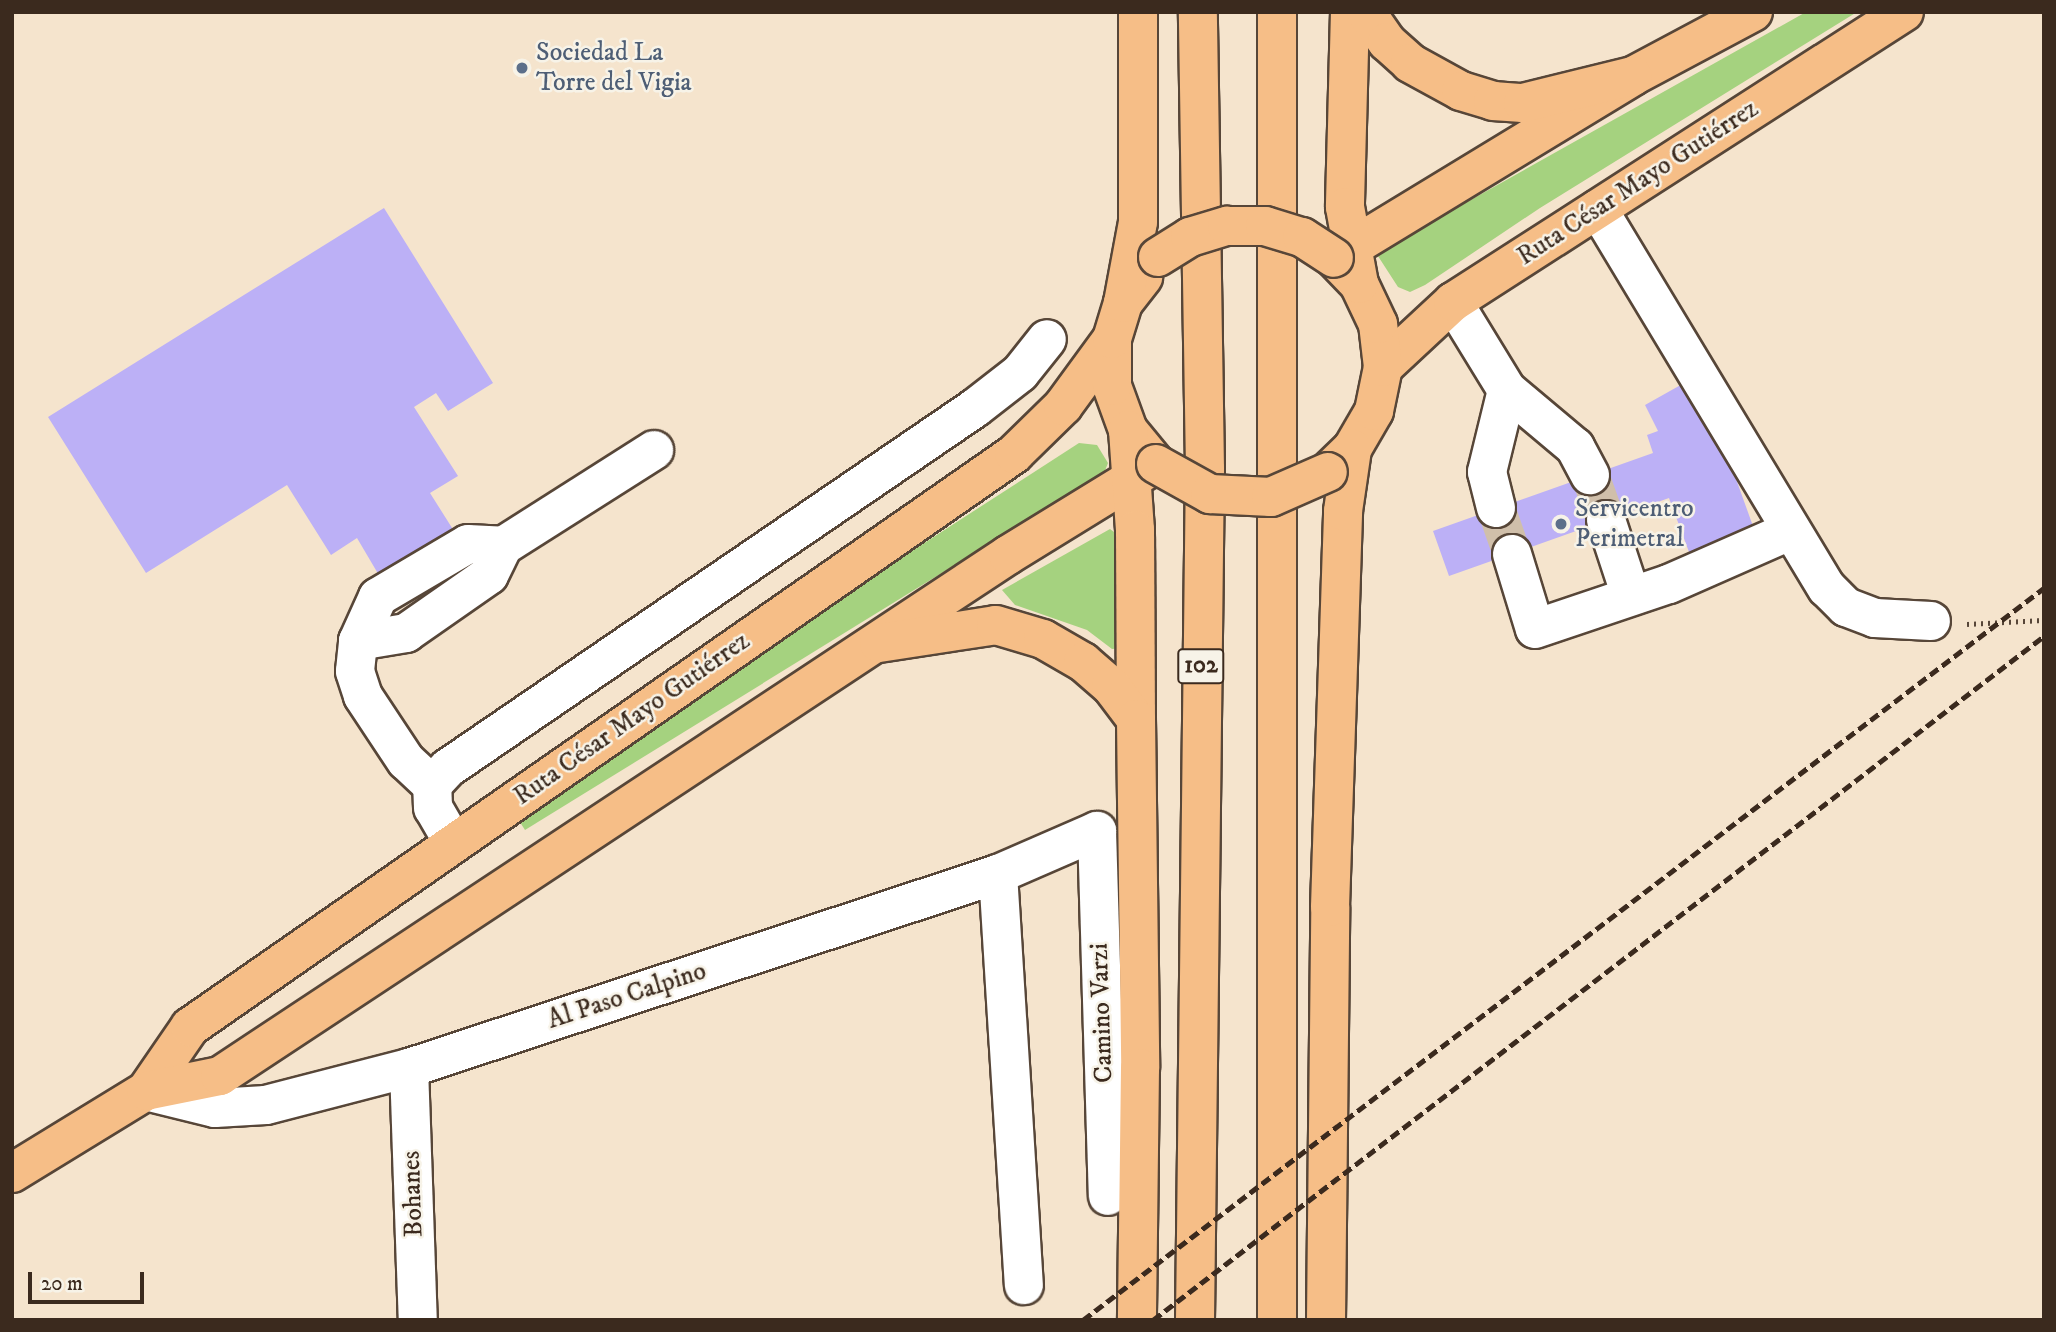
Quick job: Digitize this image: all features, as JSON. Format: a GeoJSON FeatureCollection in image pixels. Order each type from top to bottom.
{"type":"FeatureCollection","features":[{"type":"Feature","properties":{"kind":"main road"},"geometry":{"type":"LineString","coordinates":[[1137,1320],[1140,1068],[1136,719],[1144,472],[1112,386],[1112,339],[1123,303],[1139,222],[1138,12]]}},
{"type":"Feature","properties":{"kind":"main road","name":"102"},"geometry":{"type":"LineString","coordinates":[[1195,1320],[1205,469],[1198,12]]}},
{"type":"Feature","properties":{"kind":"main road"},"geometry":{"type":"LineString","coordinates":[[1277,12],[1277,1320]]}},
{"type":"Feature","properties":{"kind":"main road"},"geometry":{"type":"LineString","coordinates":[[1144,472],[1210,494],[1271,497],[1340,461],[1374,411],[1383,367],[1378,324],[1348,263],[1345,207],[1350,12]]}},
{"type":"Feature","properties":{"kind":"main road"},"geometry":{"type":"LineString","coordinates":[[1366,12],[1387,41],[1410,63],[1461,90],[1493,101],[1523,103],[1633,76]]}},
{"type":"Feature","properties":{"kind":"main road"},"geometry":{"type":"LineString","coordinates":[[1348,263],[1633,76],[1752,12]]}},
{"type":"Feature","properties":{"kind":"main road","name":"Ruta César Mayo Gutiérrez"},"geometry":{"type":"LineString","coordinates":[[1383,367],[1453,302],[1904,12]]}},
{"type":"Feature","properties":{"kind":"main road"},"geometry":{"type":"LineString","coordinates":[[1123,303],[1158,257],[1190,237],[1227,226],[1265,226],[1302,237],[1348,263]]}},
{"type":"Feature","properties":{"kind":"main road","name":"Ruta César Mayo Gutiérrez"},"geometry":{"type":"LineString","coordinates":[[146,1091],[190,1027],[1013,454],[1063,406],[1112,339]]}},
{"type":"Feature","properties":{"kind":"main road"},"geometry":{"type":"LineString","coordinates":[[1326,1320],[1330,907],[1343,510],[1340,461]]}},
{"type":"Feature","properties":{"kind":"main road","name":"Ruta César Mayo Gutiérrez"},"geometry":{"type":"LineString","coordinates":[[12,1173],[146,1091],[220,1076],[1144,472]]}},
{"type":"Feature","properties":{"kind":"main road"},"geometry":{"type":"LineString","coordinates":[[879,643],[996,625],[1043,639],[1083,662],[1111,686],[1136,719]]}},
{"type":"Feature","properties":{"kind":"street"},"geometry":{"type":"LineString","coordinates":[[1598,209],[1790,531],[1827,588],[1846,607],[1875,618],[1931,621]]}},
{"type":"Feature","properties":{"kind":"street"},"geometry":{"type":"LineString","coordinates":[[1453,302],[1507,390],[1575,447],[1590,475]]}},
{"type":"Feature","properties":{"kind":"street"},"geometry":{"type":"LineString","coordinates":[[453,842],[433,808],[432,785],[447,768],[975,408],[1020,373],[1047,339]]}},
{"type":"Feature","properties":{"kind":"street"},"geometry":{"type":"LineString","coordinates":[[1496,508],[1487,472],[1507,390]]}},
{"type":"Feature","properties":{"kind":"street"},"geometry":{"type":"LineString","coordinates":[[432,785],[406,761],[363,696],[355,671],[358,641],[378,597],[468,544],[503,547],[654,450]]}},
{"type":"Feature","properties":{"kind":"street"},"geometry":{"type":"LineString","coordinates":[[1605,520],[1631,596]]}},
{"type":"Feature","properties":{"kind":"street"},"geometry":{"type":"LineString","coordinates":[[1511,554],[1535,629],[1631,596],[1790,531]]}},
{"type":"Feature","properties":{"kind":"street","name":"Al Paso Calpino"},"geometry":{"type":"LineString","coordinates":[[146,1091],[215,1108],[266,1105],[409,1068],[998,874],[1097,831]]}},
{"type":"Feature","properties":{"kind":"street","name":"Camino Varzi"},"geometry":{"type":"LineString","coordinates":[[1097,831],[1108,1196]]}},
{"type":"Feature","properties":{"kind":"street"},"geometry":{"type":"LineString","coordinates":[[998,874],[1024,1284]]}},
{"type":"Feature","properties":{"kind":"street","name":"Bohanes"},"geometry":{"type":"LineString","coordinates":[[409,1068],[418,1320]]}},
{"type":"Feature","properties":{"kind":"path"},"geometry":{"type":"LineString","coordinates":[[1931,621],[1993,626],[2044,621]]}},
{"type":"Feature","properties":{"kind":"green space"},"geometry":{"type":"Polygon","coordinates":[[[1806,12],[1857,12],[1540,208],[1425,285],[1410,292],[1398,287],[1376,253],[1806,12]]]}},
{"type":"Feature","properties":{"kind":"green space"},"geometry":{"type":"Polygon","coordinates":[[[1079,443],[1097,445],[1108,463],[1104,473],[525,830],[518,819],[748,657],[1079,443]]]}},
{"type":"Feature","properties":{"kind":"green space"},"geometry":{"type":"Polygon","coordinates":[[[1110,529],[1123,539],[1125,648],[1112,649],[1087,630],[1015,605],[1002,590],[1110,529]]]}},
{"type":"Feature","properties":{"kind":"building"},"geometry":{"type":"Polygon","coordinates":[[[384,208],[493,383],[448,411],[436,393],[414,407],[458,476],[430,493],[454,531],[380,577],[357,538],[331,555],[287,485],[146,573],[48,417],[384,208]]]}},
{"type":"Feature","properties":{"kind":"building"},"geometry":{"type":"Polygon","coordinates":[[[1686,382],[1712,412],[1754,529],[1689,552],[1669,498],[1449,576],[1433,531],[1653,453],[1647,435],[1658,431],[1645,405],[1686,382]]]}},
{"type":"Feature","properties":{"kind":"tunnel"},"geometry":{"type":"LineString","coordinates":[[1590,475],[1606,520]]}},
{"type":"Feature","properties":{"kind":"tunnel"},"geometry":{"type":"LineString","coordinates":[[1496,508],[1512,554]]}},
{"type":"Feature","properties":{"kind":"railway"},"geometry":{"type":"LineString","coordinates":[[1083,1320],[2044,588]]}},
{"type":"Feature","properties":{"kind":"railway"},"geometry":{"type":"LineString","coordinates":[[1153,1320],[2044,636]]}},
{"type":"Feature","properties":{"kind":"place","name":"Sociedad La Torre del Vigia"},"geometry":{"type":"Point","coordinates":[522,68]}},
{"type":"Feature","properties":{"kind":"place","name":"Servicentro Perimetral"},"geometry":{"type":"Point","coordinates":[1561,524]}}]}
